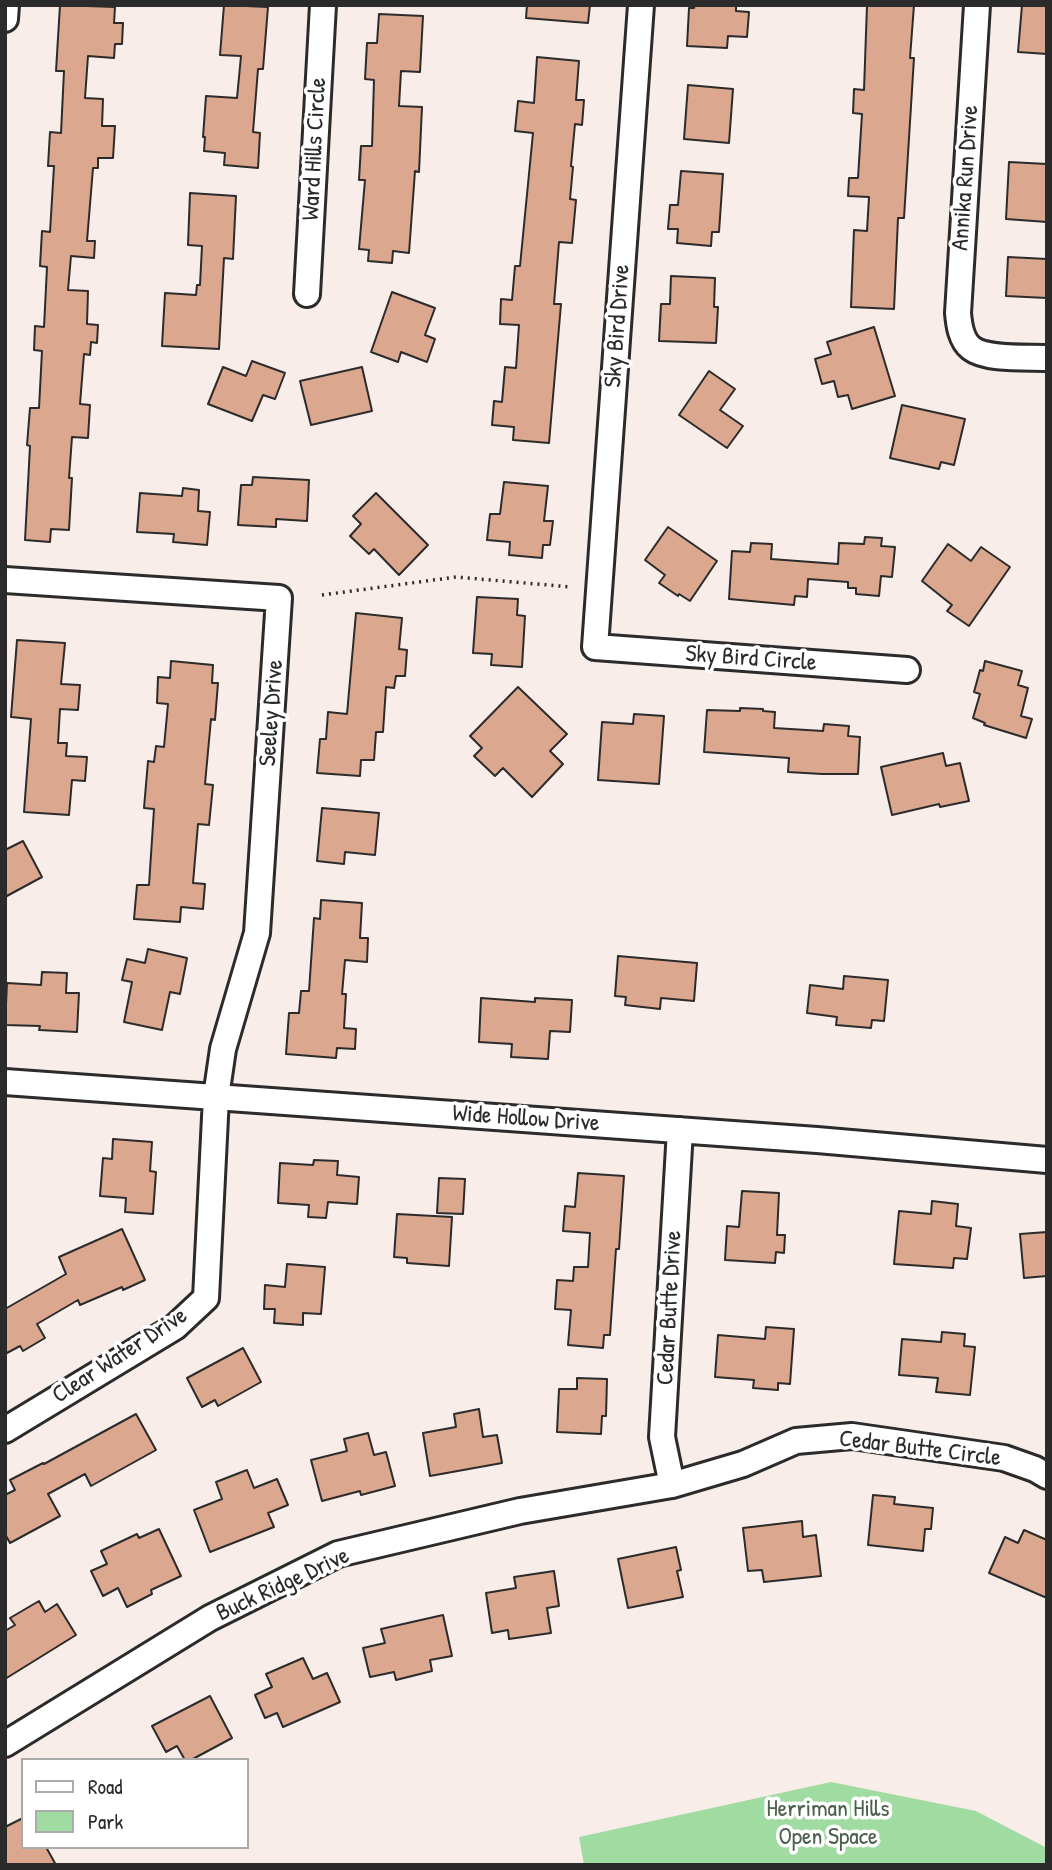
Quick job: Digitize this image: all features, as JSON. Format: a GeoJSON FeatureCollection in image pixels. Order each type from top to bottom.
{"type":"FeatureCollection","features":[{"type":"Feature","properties":{"kind":"street"},"geometry":{"type":"LineString","coordinates":[[5,19],[6,5]]}},
{"type":"Feature","properties":{"kind":"street","name":"Ward Hills Circle"},"geometry":{"type":"LineString","coordinates":[[307,294],[323,5]]}},
{"type":"Feature","properties":{"kind":"street","name":"Sky Bird Drive"},"geometry":{"type":"LineString","coordinates":[[595,647],[641,5]]}},
{"type":"Feature","properties":{"kind":"street","name":"Annika Run Drive"},"geometry":{"type":"LineString","coordinates":[[977,5],[958,313],[960,332],[970,348],[985,355],[1047,358]]}},
{"type":"Feature","properties":{"kind":"street","name":"Seeley Drive"},"geometry":{"type":"LineString","coordinates":[[5,580],[279,598],[257,933],[223,1049],[216,1097]]}},
{"type":"Feature","properties":{"kind":"street","name":"Sky Bird Circle"},"geometry":{"type":"LineString","coordinates":[[595,647],[907,670]]}},
{"type":"Feature","properties":{"kind":"street","name":"Wide Hollow Drive"},"geometry":{"type":"LineString","coordinates":[[5,1082],[680,1130],[1047,1160]]}},
{"type":"Feature","properties":{"kind":"street","name":"Clear Water Drive"},"geometry":{"type":"LineString","coordinates":[[5,1430],[175,1327],[205,1298],[216,1097]]}},
{"type":"Feature","properties":{"kind":"street","name":"Cedar Butte Drive"},"geometry":{"type":"LineString","coordinates":[[672,1485],[662,1437],[680,1130]]}},
{"type":"Feature","properties":{"kind":"street","name":"Cedar Butte Circle"},"geometry":{"type":"LineString","coordinates":[[672,1485],[743,1464],[796,1441],[852,1436],[1004,1458],[1047,1476]]}},
{"type":"Feature","properties":{"kind":"street","name":"Buck Ridge Drive"},"geometry":{"type":"LineString","coordinates":[[5,1744],[211,1618],[338,1555],[520,1511],[672,1485]]}},
{"type":"Feature","properties":{"kind":"path"},"geometry":{"type":"LineString","coordinates":[[322,595],[456,577],[571,587]]}},
{"type":"Feature","properties":{"kind":"green space","name":"Herriman Hills Open Space"},"geometry":{"type":"Polygon","coordinates":[[[831,1782],[976,1811],[1047,1848],[1047,1865],[584,1865],[579,1837],[831,1782]]]}},
{"type":"Feature","properties":{"kind":"building"},"geometry":{"type":"Polygon","coordinates":[[[60,5],[115,7],[114,23],[123,23],[122,44],[115,44],[114,58],[88,56],[85,98],[103,99],[102,126],[115,126],[113,158],[98,158],[98,168],[93,168],[87,241],[95,241],[94,258],[71,256],[68,290],[88,291],[87,324],[98,325],[97,343],[91,342],[90,355],[84,354],[80,404],[90,405],[88,438],[72,437],[69,530],[51,529],[50,542],[25,540],[30,408],[39,408],[42,351],[34,350],[35,326],[44,327],[47,267],[40,266],[42,231],[50,232],[54,166],[48,166],[50,132],[61,133],[64,71],[56,71],[60,5]]]}},
{"type":"Feature","properties":{"kind":"building"},"geometry":{"type":"Polygon","coordinates":[[[224,5],[268,7],[263,69],[258,69],[253,132],[260,133],[258,168],[224,165],[225,153],[204,151],[206,96],[237,98],[241,56],[220,55],[224,5]]]}},
{"type":"Feature","properties":{"kind":"building"},"geometry":{"type":"Polygon","coordinates":[[[527,5],[590,5],[588,23],[526,18],[527,5]]]}},
{"type":"Feature","properties":{"kind":"building"},"geometry":{"type":"Polygon","coordinates":[[[695,5],[736,5],[736,11],[749,12],[747,37],[728,36],[727,48],[687,46],[689,8],[694,8],[695,5]]]}},
{"type":"Feature","properties":{"kind":"building"},"geometry":{"type":"Polygon","coordinates":[[[867,5],[914,5],[910,58],[914,58],[904,218],[898,218],[894,309],[851,307],[854,230],[867,231],[869,197],[848,196],[849,178],[858,178],[862,114],[853,113],[854,89],[864,90],[867,5]]]}},
{"type":"Feature","properties":{"kind":"building"},"geometry":{"type":"Polygon","coordinates":[[[1022,5],[1047,5],[1047,54],[1018,52],[1022,5]]]}},
{"type":"Feature","properties":{"kind":"building"},"geometry":{"type":"Polygon","coordinates":[[[379,14],[423,16],[420,72],[401,71],[399,106],[422,107],[419,172],[415,171],[409,253],[393,251],[392,263],[368,261],[369,250],[359,249],[365,180],[359,180],[361,146],[372,146],[374,80],[365,79],[367,43],[377,43],[379,14]]]}},
{"type":"Feature","properties":{"kind":"building"},"geometry":{"type":"Polygon","coordinates":[[[537,57],[579,61],[576,100],[584,100],[582,125],[575,124],[571,166],[570,199],[576,200],[572,243],[559,242],[554,304],[561,304],[549,443],[513,440],[514,427],[492,425],[494,401],[502,402],[505,367],[516,368],[519,325],[500,324],[501,299],[512,300],[515,266],[520,266],[533,133],[515,131],[518,101],[534,103],[537,57]]]}},
{"type":"Feature","properties":{"kind":"building"},"geometry":{"type":"Polygon","coordinates":[[[688,85],[733,89],[729,143],[684,139],[688,85]]]}},
{"type":"Feature","properties":{"kind":"building"},"geometry":{"type":"Polygon","coordinates":[[[1009,162],[1047,164],[1047,222],[1006,219],[1009,162]]]}},
{"type":"Feature","properties":{"kind":"building"},"geometry":{"type":"Polygon","coordinates":[[[681,171],[723,174],[719,232],[712,232],[711,246],[677,243],[678,229],[668,229],[670,205],[678,205],[681,171]]]}},
{"type":"Feature","properties":{"kind":"building"},"geometry":{"type":"Polygon","coordinates":[[[190,193],[236,196],[233,259],[224,258],[219,349],[162,346],[165,293],[196,295],[197,285],[200,285],[202,246],[188,245],[190,193]]]}},
{"type":"Feature","properties":{"kind":"building"},"geometry":{"type":"Polygon","coordinates":[[[1008,257],[1047,259],[1047,298],[1006,296],[1008,257]]]}},
{"type":"Feature","properties":{"kind":"building"},"geometry":{"type":"Polygon","coordinates":[[[671,276],[715,278],[714,307],[718,307],[716,343],[659,341],[661,304],[670,304],[671,276]]]}},
{"type":"Feature","properties":{"kind":"building"},"geometry":{"type":"Polygon","coordinates":[[[392,292],[435,308],[425,335],[435,339],[427,362],[401,352],[398,362],[371,352],[392,292]]]}},
{"type":"Feature","properties":{"kind":"building"},"geometry":{"type":"Polygon","coordinates":[[[874,327],[895,396],[852,409],[848,395],[838,397],[834,381],[822,384],[815,359],[831,354],[827,342],[874,327]]]}},
{"type":"Feature","properties":{"kind":"building"},"geometry":{"type":"Polygon","coordinates":[[[252,361],[285,373],[275,399],[263,395],[252,421],[208,404],[223,367],[246,376],[252,361]]]}},
{"type":"Feature","properties":{"kind":"building"},"geometry":{"type":"Polygon","coordinates":[[[362,367],[372,411],[311,425],[300,381],[362,367]]]}},
{"type":"Feature","properties":{"kind":"building"},"geometry":{"type":"Polygon","coordinates":[[[709,371],[735,389],[720,410],[743,426],[727,448],[679,415],[709,371]]]}},
{"type":"Feature","properties":{"kind":"building"},"geometry":{"type":"Polygon","coordinates":[[[902,405],[965,419],[954,465],[941,462],[939,469],[890,458],[902,405]]]}},
{"type":"Feature","properties":{"kind":"building"},"geometry":{"type":"Polygon","coordinates":[[[253,477],[309,480],[307,521],[276,519],[276,527],[238,525],[241,485],[252,485],[253,477]]]}},
{"type":"Feature","properties":{"kind":"building"},"geometry":{"type":"Polygon","coordinates":[[[504,482],[548,486],[544,521],[553,521],[550,545],[543,545],[542,558],[509,555],[510,542],[487,540],[490,514],[500,514],[504,482]]]}},
{"type":"Feature","properties":{"kind":"building"},"geometry":{"type":"Polygon","coordinates":[[[183,488],[199,490],[198,511],[210,512],[207,545],[173,542],[174,534],[137,532],[140,493],[182,496],[183,488]]]}},
{"type":"Feature","properties":{"kind":"building"},"geometry":{"type":"Polygon","coordinates":[[[376,493],[428,545],[399,575],[374,549],[369,554],[350,536],[361,524],[353,516],[376,493]]]}},
{"type":"Feature","properties":{"kind":"building"},"geometry":{"type":"Polygon","coordinates":[[[668,527],[717,561],[690,601],[659,583],[665,575],[645,560],[668,527]]]}},
{"type":"Feature","properties":{"kind":"building"},"geometry":{"type":"Polygon","coordinates":[[[865,537],[882,538],[881,546],[895,547],[892,577],[881,576],[879,596],[856,594],[856,588],[848,588],[848,582],[808,579],[807,597],[795,596],[794,605],[729,599],[732,551],[750,552],[751,543],[772,544],[771,559],[838,564],[839,543],[864,544],[865,537]]]}},
{"type":"Feature","properties":{"kind":"building"},"geometry":{"type":"Polygon","coordinates":[[[948,544],[971,561],[981,547],[1010,567],[969,626],[947,611],[952,605],[922,581],[948,544]]]}},
{"type":"Feature","properties":{"kind":"building"},"geometry":{"type":"Polygon","coordinates":[[[477,597],[518,599],[517,615],[525,616],[522,667],[491,665],[492,654],[473,653],[477,597]]]}},
{"type":"Feature","properties":{"kind":"building"},"geometry":{"type":"Polygon","coordinates":[[[356,613],[402,618],[399,649],[407,650],[405,676],[396,676],[394,688],[386,687],[383,732],[376,732],[374,760],[361,760],[360,776],[317,773],[320,739],[326,739],[328,712],[347,714],[356,613]]]}},
{"type":"Feature","properties":{"kind":"building"},"geometry":{"type":"Polygon","coordinates":[[[17,640],[65,643],[61,684],[80,685],[78,710],[60,709],[58,743],[67,743],[66,756],[87,757],[85,781],[72,780],[69,815],[24,812],[31,719],[11,717],[17,640]]]}},
{"type":"Feature","properties":{"kind":"building"},"geometry":{"type":"Polygon","coordinates":[[[171,661],[213,665],[212,683],[218,683],[215,720],[211,719],[205,784],[213,785],[209,825],[198,824],[193,883],[205,884],[203,909],[181,907],[180,922],[134,919],[137,885],[149,885],[154,809],[144,808],[148,761],[154,762],[156,746],[164,747],[168,704],[157,703],[158,677],[170,678],[171,661]]]}},
{"type":"Feature","properties":{"kind":"building"},"geometry":{"type":"Polygon","coordinates":[[[985,661],[1022,671],[1018,685],[1028,688],[1021,716],[1032,719],[1026,738],[984,725],[985,723],[973,718],[980,694],[974,692],[985,661]]]}},
{"type":"Feature","properties":{"kind":"building"},"geometry":{"type":"Polygon","coordinates":[[[518,687],[567,734],[550,751],[563,764],[532,797],[503,768],[495,776],[474,756],[482,748],[470,736],[518,687]]]}},
{"type":"Feature","properties":{"kind":"building"},"geometry":{"type":"Polygon","coordinates":[[[740,708],[775,712],[774,728],[823,731],[824,724],[849,726],[848,736],[860,737],[858,774],[788,772],[789,758],[704,752],[707,710],[740,711],[740,708]]]}},
{"type":"Feature","properties":{"kind":"building"},"geometry":{"type":"Polygon","coordinates":[[[634,714],[664,716],[659,784],[598,780],[602,722],[633,724],[634,714]]]}},
{"type":"Feature","properties":{"kind":"building"},"geometry":{"type":"Polygon","coordinates":[[[943,753],[946,766],[960,763],[969,801],[940,807],[939,804],[892,815],[881,767],[943,753]]]}},
{"type":"Feature","properties":{"kind":"building"},"geometry":{"type":"Polygon","coordinates":[[[322,808],[379,813],[375,855],[345,852],[344,864],[317,861],[322,808]]]}},
{"type":"Feature","properties":{"kind":"building"},"geometry":{"type":"Polygon","coordinates":[[[23,841],[42,877],[5,897],[5,850],[23,841]]]}},
{"type":"Feature","properties":{"kind":"building"},"geometry":{"type":"Polygon","coordinates":[[[321,900],[362,903],[360,938],[368,938],[367,962],[345,960],[342,994],[346,994],[344,1028],[356,1029],[355,1049],[337,1048],[336,1058],[286,1054],[289,1013],[299,1013],[301,991],[309,991],[314,918],[320,919],[321,900]]]}},
{"type":"Feature","properties":{"kind":"building"},"geometry":{"type":"Polygon","coordinates":[[[148,949],[187,958],[180,994],[170,992],[162,1030],[124,1022],[132,982],[122,980],[127,959],[145,963],[148,949]]]}},
{"type":"Feature","properties":{"kind":"building"},"geometry":{"type":"Polygon","coordinates":[[[618,956],[697,963],[694,1001],[661,998],[660,1009],[625,1005],[626,997],[615,996],[618,956]]]}},
{"type":"Feature","properties":{"kind":"building"},"geometry":{"type":"Polygon","coordinates":[[[42,972],[67,973],[66,993],[79,993],[77,1032],[39,1030],[40,1026],[5,1025],[7,983],[41,985],[42,972]]]}},
{"type":"Feature","properties":{"kind":"building"},"geometry":{"type":"Polygon","coordinates":[[[844,976],[888,980],[884,1021],[872,1020],[871,1028],[836,1025],[837,1017],[807,1013],[810,985],[843,989],[844,976]]]}},
{"type":"Feature","properties":{"kind":"building"},"geometry":{"type":"Polygon","coordinates":[[[481,998],[535,1002],[535,998],[572,1000],[570,1032],[550,1031],[548,1059],[511,1057],[512,1044],[479,1042],[481,998]]]}},
{"type":"Feature","properties":{"kind":"building"},"geometry":{"type":"Polygon","coordinates":[[[113,1139],[152,1142],[150,1171],[156,1172],[153,1214],[125,1212],[126,1198],[100,1196],[103,1158],[112,1159],[113,1139]]]}},
{"type":"Feature","properties":{"kind":"building"},"geometry":{"type":"Polygon","coordinates":[[[314,1160],[338,1161],[337,1175],[359,1177],[357,1204],[328,1202],[326,1218],[308,1217],[309,1205],[278,1203],[280,1163],[313,1165],[314,1160]]]}},
{"type":"Feature","properties":{"kind":"building"},"geometry":{"type":"Polygon","coordinates":[[[578,1173],[624,1176],[610,1335],[604,1335],[603,1348],[568,1345],[571,1310],[555,1309],[557,1280],[573,1281],[574,1267],[588,1267],[590,1233],[563,1231],[565,1206],[575,1207],[578,1173]]]}},
{"type":"Feature","properties":{"kind":"building"},"geometry":{"type":"Polygon","coordinates":[[[439,1178],[465,1179],[463,1214],[437,1213],[439,1178]]]}},
{"type":"Feature","properties":{"kind":"building"},"geometry":{"type":"Polygon","coordinates":[[[742,1191],[779,1193],[777,1235],[785,1235],[784,1253],[776,1252],[775,1263],[725,1260],[727,1226],[739,1227],[742,1191]]]}},
{"type":"Feature","properties":{"kind":"building"},"geometry":{"type":"Polygon","coordinates":[[[932,1201],[958,1204],[956,1226],[971,1228],[967,1259],[954,1258],[953,1268],[894,1264],[899,1211],[931,1214],[932,1201]]]}},
{"type":"Feature","properties":{"kind":"building"},"geometry":{"type":"Polygon","coordinates":[[[397,1214],[452,1217],[449,1266],[407,1263],[407,1258],[394,1257],[397,1214]]]}},
{"type":"Feature","properties":{"kind":"building"},"geometry":{"type":"Polygon","coordinates":[[[122,1229],[145,1280],[80,1305],[78,1300],[37,1324],[45,1338],[23,1351],[20,1346],[5,1354],[5,1309],[66,1274],[59,1257],[122,1229]]]}},
{"type":"Feature","properties":{"kind":"building"},"geometry":{"type":"Polygon","coordinates":[[[1047,1232],[1047,1276],[1024,1278],[1020,1234],[1047,1232]]]}},
{"type":"Feature","properties":{"kind":"building"},"geometry":{"type":"Polygon","coordinates":[[[287,1264],[325,1267],[321,1314],[303,1313],[303,1325],[274,1323],[275,1309],[264,1309],[265,1285],[285,1287],[287,1264]]]}},
{"type":"Feature","properties":{"kind":"building"},"geometry":{"type":"Polygon","coordinates":[[[766,1327],[794,1329],[790,1384],[778,1383],[778,1390],[753,1388],[754,1380],[715,1377],[718,1335],[765,1339],[766,1327]]]}},
{"type":"Feature","properties":{"kind":"building"},"geometry":{"type":"Polygon","coordinates":[[[942,1332],[965,1334],[964,1346],[975,1347],[970,1395],[936,1392],[938,1378],[899,1375],[902,1339],[941,1342],[942,1332]]]}},
{"type":"Feature","properties":{"kind":"building"},"geometry":{"type":"Polygon","coordinates":[[[243,1348],[261,1382],[218,1406],[215,1400],[202,1407],[187,1378],[243,1348]]]}},
{"type":"Feature","properties":{"kind":"building"},"geometry":{"type":"Polygon","coordinates":[[[577,1378],[607,1379],[606,1416],[602,1416],[601,1434],[557,1432],[559,1389],[577,1389],[577,1378]]]}},
{"type":"Feature","properties":{"kind":"building"},"geometry":{"type":"Polygon","coordinates":[[[479,1409],[483,1437],[497,1435],[502,1463],[430,1476],[423,1433],[456,1427],[454,1414],[479,1409]]]}},
{"type":"Feature","properties":{"kind":"building"},"geometry":{"type":"Polygon","coordinates":[[[136,1414],[156,1450],[91,1486],[85,1474],[48,1494],[60,1516],[10,1543],[5,1534],[5,1495],[15,1490],[10,1480],[136,1414]]]}},
{"type":"Feature","properties":{"kind":"building"},"geometry":{"type":"Polygon","coordinates":[[[368,1433],[374,1455],[386,1452],[395,1486],[361,1495],[360,1491],[322,1501],[311,1460],[347,1451],[344,1439],[368,1433]]]}},
{"type":"Feature","properties":{"kind":"building"},"geometry":{"type":"Polygon","coordinates":[[[247,1470],[254,1488],[277,1479],[288,1505],[268,1513],[274,1527],[210,1552],[194,1510],[222,1499],[216,1482],[247,1470]]]}},
{"type":"Feature","properties":{"kind":"building"},"geometry":{"type":"Polygon","coordinates":[[[873,1495],[895,1497],[894,1504],[933,1508],[931,1529],[925,1529],[923,1551],[868,1545],[873,1495]]]}},
{"type":"Feature","properties":{"kind":"building"},"geometry":{"type":"Polygon","coordinates":[[[802,1521],[803,1537],[816,1535],[821,1576],[764,1582],[762,1570],[748,1571],[743,1528],[802,1521]]]}},
{"type":"Feature","properties":{"kind":"building"},"geometry":{"type":"Polygon","coordinates":[[[159,1529],[181,1576],[151,1590],[152,1594],[127,1607],[118,1588],[103,1596],[91,1571],[107,1564],[101,1551],[137,1534],[139,1538],[159,1529]]]}},
{"type":"Feature","properties":{"kind":"building"},"geometry":{"type":"Polygon","coordinates":[[[1024,1530],[1047,1540],[1047,1598],[989,1573],[1005,1537],[1018,1543],[1024,1530]]]}},
{"type":"Feature","properties":{"kind":"building"},"geometry":{"type":"Polygon","coordinates":[[[676,1547],[681,1570],[677,1571],[683,1597],[628,1608],[618,1559],[676,1547]]]}},
{"type":"Feature","properties":{"kind":"building"},"geometry":{"type":"Polygon","coordinates":[[[554,1571],[559,1606],[547,1608],[551,1633],[509,1639],[508,1630],[492,1633],[486,1593],[516,1588],[514,1577],[554,1571]]]}},
{"type":"Feature","properties":{"kind":"building"},"geometry":{"type":"Polygon","coordinates":[[[39,1601],[45,1612],[57,1604],[76,1635],[5,1679],[5,1631],[15,1625],[10,1618],[39,1601]]]}},
{"type":"Feature","properties":{"kind":"building"},"geometry":{"type":"Polygon","coordinates":[[[443,1615],[452,1656],[430,1660],[432,1671],[396,1680],[394,1672],[370,1677],[363,1648],[385,1643],[381,1629],[443,1615]]]}},
{"type":"Feature","properties":{"kind":"building"},"geometry":{"type":"Polygon","coordinates":[[[303,1658],[313,1679],[327,1673],[340,1702],[283,1727],[277,1713],[265,1718],[255,1695],[272,1687],[266,1674],[303,1658]]]}},
{"type":"Feature","properties":{"kind":"building"},"geometry":{"type":"Polygon","coordinates":[[[210,1696],[232,1738],[195,1758],[184,1758],[177,1746],[166,1752],[152,1726],[210,1696]]]}},
{"type":"Feature","properties":{"kind":"building"},"geometry":{"type":"Polygon","coordinates":[[[21,1819],[21,1849],[47,1849],[56,1865],[5,1865],[5,1827],[21,1819]]]}}]}
